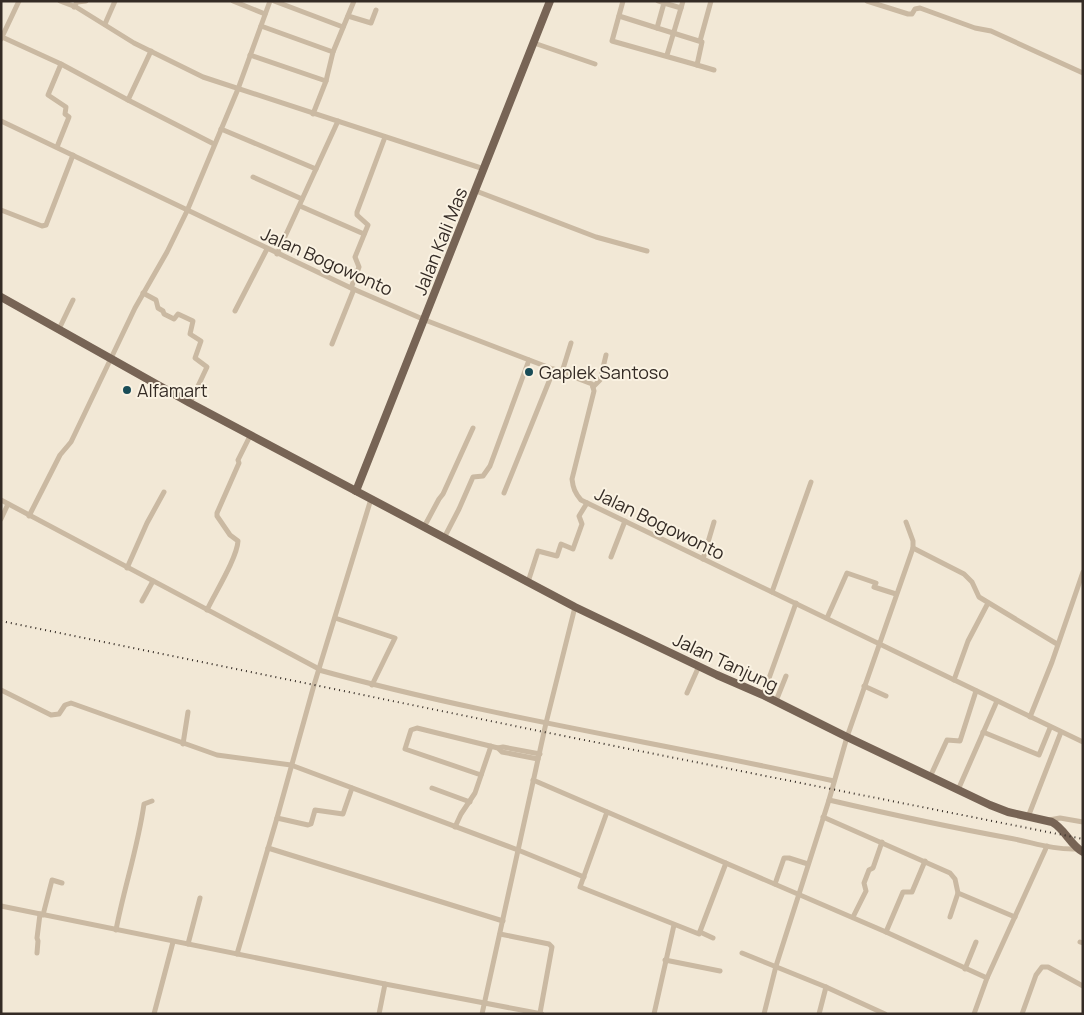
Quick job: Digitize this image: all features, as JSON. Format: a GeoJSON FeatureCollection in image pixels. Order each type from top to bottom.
{"type":"FeatureCollection","features":[{"type":"Feature","properties":{"kind":"main road","name":"Jalan Kali Mas"},"geometry":{"type":"LineString","coordinates":[[356,491],[550,1]]}},
{"type":"Feature","properties":{"kind":"main road","name":"Jalan Tanjung"},"geometry":{"type":"LineString","coordinates":[[1,297],[190,402],[575,607],[764,695],[847,737],[1001,810],[1046,820],[1058,825],[1080,850]]}},
{"type":"Feature","properties":{"kind":"street"},"geometry":{"type":"LineString","coordinates":[[19,1],[2,38],[61,64],[214,144]]}},
{"type":"Feature","properties":{"kind":"street"},"geometry":{"type":"LineString","coordinates":[[60,1],[74,7],[150,51],[204,77],[484,169]]}},
{"type":"Feature","properties":{"kind":"street"},"geometry":{"type":"LineString","coordinates":[[74,7],[77,2],[86,1]]}},
{"type":"Feature","properties":{"kind":"street"},"geometry":{"type":"LineString","coordinates":[[104,24],[115,1]]}},
{"type":"Feature","properties":{"kind":"street"},"geometry":{"type":"LineString","coordinates":[[233,1],[265,14]]}},
{"type":"Feature","properties":{"kind":"street"},"geometry":{"type":"LineString","coordinates":[[29,516],[60,455],[71,442],[110,357],[167,252],[238,89],[270,1]]}},
{"type":"Feature","properties":{"kind":"street"},"geometry":{"type":"LineString","coordinates":[[274,1],[343,27]]}},
{"type":"Feature","properties":{"kind":"street"},"geometry":{"type":"LineString","coordinates":[[313,114],[326,82],[333,52],[354,1]]}},
{"type":"Feature","properties":{"kind":"street"},"geometry":{"type":"LineString","coordinates":[[623,1],[612,41],[714,70]]}},
{"type":"Feature","properties":{"kind":"street"},"geometry":{"type":"LineString","coordinates":[[658,1],[681,8]]}},
{"type":"Feature","properties":{"kind":"street"},"geometry":{"type":"LineString","coordinates":[[667,56],[683,1]]}},
{"type":"Feature","properties":{"kind":"street"},"geometry":{"type":"LineString","coordinates":[[696,65],[702,44],[700,41],[712,1]]}},
{"type":"Feature","properties":{"kind":"street"},"geometry":{"type":"LineString","coordinates":[[867,1],[908,14],[912,14],[915,9],[920,8],[975,28],[991,31],[1083,73]]}},
{"type":"Feature","properties":{"kind":"street"},"geometry":{"type":"LineString","coordinates":[[657,28],[664,3]]}},
{"type":"Feature","properties":{"kind":"street"},"geometry":{"type":"LineString","coordinates":[[348,16],[371,23],[376,10]]}},
{"type":"Feature","properties":{"kind":"street"},"geometry":{"type":"LineString","coordinates":[[619,16],[700,41]]}},
{"type":"Feature","properties":{"kind":"street"},"geometry":{"type":"LineString","coordinates":[[261,26],[333,52]]}},
{"type":"Feature","properties":{"kind":"street"},"geometry":{"type":"LineString","coordinates":[[534,42],[595,64]]}},
{"type":"Feature","properties":{"kind":"street"},"geometry":{"type":"LineString","coordinates":[[128,100],[150,51]]}},
{"type":"Feature","properties":{"kind":"street"},"geometry":{"type":"LineString","coordinates":[[250,55],[326,82]]}},
{"type":"Feature","properties":{"kind":"street"},"geometry":{"type":"LineString","coordinates":[[57,147],[69,117],[65,114],[66,107],[48,95],[61,64]]}},
{"type":"Feature","properties":{"kind":"street","name":"Jalan Bogowonto"},"geometry":{"type":"LineString","coordinates":[[1,121],[186,211],[353,288],[425,320],[592,384],[594,391],[572,479],[572,487],[581,500],[1050,728],[1083,742]]}},
{"type":"Feature","properties":{"kind":"street"},"geometry":{"type":"LineString","coordinates":[[278,254],[338,121]]}},
{"type":"Feature","properties":{"kind":"street"},"geometry":{"type":"LineString","coordinates":[[221,129],[316,169]]}},
{"type":"Feature","properties":{"kind":"street"},"geometry":{"type":"LineString","coordinates":[[332,344],[353,288],[359,267],[356,257],[368,225],[357,215],[357,212],[385,137]]}},
{"type":"Feature","properties":{"kind":"street"},"geometry":{"type":"LineString","coordinates":[[1,210],[42,226],[46,225],[73,155]]}},
{"type":"Feature","properties":{"kind":"street"},"geometry":{"type":"LineString","coordinates":[[253,177],[302,199]]}},
{"type":"Feature","properties":{"kind":"street"},"geometry":{"type":"LineString","coordinates":[[476,190],[596,237],[647,251]]}},
{"type":"Feature","properties":{"kind":"street"},"geometry":{"type":"LineString","coordinates":[[300,206],[364,234]]}},
{"type":"Feature","properties":{"kind":"street"},"geometry":{"type":"LineString","coordinates":[[235,311],[267,248]]}},
{"type":"Feature","properties":{"kind":"street"},"geometry":{"type":"LineString","coordinates":[[144,293],[156,300],[158,308],[164,311],[164,314],[174,319],[178,314],[193,321],[190,334],[201,341],[195,358],[208,366],[190,402]]}},
{"type":"Feature","properties":{"kind":"street"},"geometry":{"type":"LineString","coordinates":[[59,329],[73,300]]}},
{"type":"Feature","properties":{"kind":"street"},"geometry":{"type":"LineString","coordinates":[[562,372],[571,343]]}},
{"type":"Feature","properties":{"kind":"street"},"geometry":{"type":"LineString","coordinates":[[593,387],[600,380],[606,355]]}},
{"type":"Feature","properties":{"kind":"street"},"geometry":{"type":"LineString","coordinates":[[444,538],[473,477],[484,476],[490,466],[529,360]]}},
{"type":"Feature","properties":{"kind":"street"},"geometry":{"type":"LineString","coordinates":[[504,493],[554,368]]}},
{"type":"Feature","properties":{"kind":"street"},"geometry":{"type":"LineString","coordinates":[[424,528],[439,498],[443,494],[473,428]]}},
{"type":"Feature","properties":{"kind":"street"},"geometry":{"type":"LineString","coordinates":[[207,610],[229,568],[237,548],[238,541],[230,534],[217,516],[217,513],[239,463],[238,460],[251,434]]}},
{"type":"Feature","properties":{"kind":"street"},"geometry":{"type":"LineString","coordinates":[[772,592],[811,482]]}},
{"type":"Feature","properties":{"kind":"street"},"geometry":{"type":"LineString","coordinates":[[127,568],[147,523],[164,492]]}},
{"type":"Feature","properties":{"kind":"street"},"geometry":{"type":"LineString","coordinates":[[237,954],[291,765],[371,499]]}},
{"type":"Feature","properties":{"kind":"street"},"geometry":{"type":"LineString","coordinates":[[1,500],[319,670],[372,685],[462,706],[834,781]]}},
{"type":"Feature","properties":{"kind":"street"},"geometry":{"type":"LineString","coordinates":[[528,582],[538,551],[557,556],[562,544],[573,549],[582,524],[579,516],[587,503]]}},
{"type":"Feature","properties":{"kind":"street"},"geometry":{"type":"LineString","coordinates":[[1,519],[8,504]]}},
{"type":"Feature","properties":{"kind":"street"},"geometry":{"type":"LineString","coordinates":[[611,557],[624,521]]}},
{"type":"Feature","properties":{"kind":"street"},"geometry":{"type":"LineString","coordinates":[[703,559],[714,522]]}},
{"type":"Feature","properties":{"kind":"street"},"geometry":{"type":"LineString","coordinates":[[764,1014],[776,966],[847,737],[913,548],[913,541],[906,522]]}},
{"type":"Feature","properties":{"kind":"street"},"geometry":{"type":"LineString","coordinates":[[913,548],[964,574],[972,582],[979,597],[1057,644]]}},
{"type":"Feature","properties":{"kind":"street"},"geometry":{"type":"LineString","coordinates":[[1030,717],[1049,670],[1083,572]]}},
{"type":"Feature","properties":{"kind":"street"},"geometry":{"type":"LineString","coordinates":[[827,618],[847,573],[876,583],[874,588],[896,594]]}},
{"type":"Feature","properties":{"kind":"street"},"geometry":{"type":"LineString","coordinates":[[142,601],[153,581]]}},
{"type":"Feature","properties":{"kind":"street"},"geometry":{"type":"LineString","coordinates":[[764,695],[796,603]]}},
{"type":"Feature","properties":{"kind":"street"},"geometry":{"type":"LineString","coordinates":[[954,680],[968,641],[988,603]]}},
{"type":"Feature","properties":{"kind":"street"},"geometry":{"type":"LineString","coordinates":[[482,1014],[546,723],[575,607]]}},
{"type":"Feature","properties":{"kind":"street"},"geometry":{"type":"LineString","coordinates":[[335,618],[394,638],[372,685]]}},
{"type":"Feature","properties":{"kind":"street"},"geometry":{"type":"LineString","coordinates":[[687,693],[699,666]]}},
{"type":"Feature","properties":{"kind":"street"},"geometry":{"type":"LineString","coordinates":[[776,701],[786,676]]}},
{"type":"Feature","properties":{"kind":"street"},"geometry":{"type":"LineString","coordinates":[[864,686],[886,696]]}},
{"type":"Feature","properties":{"kind":"street"},"geometry":{"type":"LineString","coordinates":[[1,690],[51,716],[59,714],[65,705],[71,703],[224,757],[291,765],[518,850],[584,877]]}},
{"type":"Feature","properties":{"kind":"street"},"geometry":{"type":"LineString","coordinates":[[930,777],[947,740],[960,741],[976,691]]}},
{"type":"Feature","properties":{"kind":"street"},"geometry":{"type":"LineString","coordinates":[[958,790],[981,733],[984,732],[997,701]]}},
{"type":"Feature","properties":{"kind":"street"},"geometry":{"type":"LineString","coordinates":[[183,744],[188,712]]}},
{"type":"Feature","properties":{"kind":"street"},"geometry":{"type":"LineString","coordinates":[[481,775],[407,750],[404,748],[411,730],[417,728],[539,757]]}},
{"type":"Feature","properties":{"kind":"street"},"geometry":{"type":"LineString","coordinates":[[984,732],[1039,755],[1050,728]]}},
{"type":"Feature","properties":{"kind":"street"},"geometry":{"type":"LineString","coordinates":[[1028,817],[1061,732]]}},
{"type":"Feature","properties":{"kind":"street"},"geometry":{"type":"LineString","coordinates":[[455,827],[475,793],[490,746]]}},
{"type":"Feature","properties":{"kind":"street"},"geometry":{"type":"LineString","coordinates":[[533,780],[798,893],[987,978]]}},
{"type":"Feature","properties":{"kind":"street"},"geometry":{"type":"LineString","coordinates":[[277,818],[308,825],[311,824],[315,810],[341,815],[344,812],[352,788]]}},
{"type":"Feature","properties":{"kind":"street"},"geometry":{"type":"LineString","coordinates":[[432,788],[470,802]]}},
{"type":"Feature","properties":{"kind":"street"},"geometry":{"type":"LineString","coordinates":[[829,800],[1055,849],[1080,850]]}},
{"type":"Feature","properties":{"kind":"street"},"geometry":{"type":"LineString","coordinates":[[116,930],[140,830],[144,804],[152,801]]}},
{"type":"Feature","properties":{"kind":"street"},"geometry":{"type":"LineString","coordinates":[[607,812],[580,887],[696,934],[700,932],[713,938]]}},
{"type":"Feature","properties":{"kind":"street"},"geometry":{"type":"LineString","coordinates":[[822,817],[953,875],[958,893],[950,917]]}},
{"type":"Feature","properties":{"kind":"street"},"geometry":{"type":"LineString","coordinates":[[1046,820],[1060,818],[1083,822]]}},
{"type":"Feature","properties":{"kind":"street"},"geometry":{"type":"LineString","coordinates":[[853,918],[866,891],[864,883],[882,842]]}},
{"type":"Feature","properties":{"kind":"street"},"geometry":{"type":"LineString","coordinates":[[974,1014],[987,978],[1047,846]]}},
{"type":"Feature","properties":{"kind":"street"},"geometry":{"type":"LineString","coordinates":[[268,848],[503,921]]}},
{"type":"Feature","properties":{"kind":"street"},"geometry":{"type":"LineString","coordinates":[[775,884],[784,858],[808,864]]}},
{"type":"Feature","properties":{"kind":"street"},"geometry":{"type":"LineString","coordinates":[[886,932],[903,892],[912,892],[924,861]]}},
{"type":"Feature","properties":{"kind":"street"},"geometry":{"type":"LineString","coordinates":[[700,932],[726,863]]}},
{"type":"Feature","properties":{"kind":"street"},"geometry":{"type":"LineString","coordinates":[[37,953],[37,938],[52,880],[62,883]]}},
{"type":"Feature","properties":{"kind":"street"},"geometry":{"type":"LineString","coordinates":[[958,893],[1015,917]]}},
{"type":"Feature","properties":{"kind":"street"},"geometry":{"type":"LineString","coordinates":[[188,944],[200,898]]}},
{"type":"Feature","properties":{"kind":"street"},"geometry":{"type":"LineString","coordinates":[[1,906],[173,942],[541,1014],[552,947],[549,944],[500,934]]}},
{"type":"Feature","properties":{"kind":"street"},"geometry":{"type":"LineString","coordinates":[[654,1014],[674,925]]}},
{"type":"Feature","properties":{"kind":"street"},"geometry":{"type":"LineString","coordinates":[[154,1014],[173,942]]}},
{"type":"Feature","properties":{"kind":"street"},"geometry":{"type":"LineString","coordinates":[[965,969],[976,942]]}},
{"type":"Feature","properties":{"kind":"street"},"geometry":{"type":"LineString","coordinates":[[742,952],[885,1014]]}},
{"type":"Feature","properties":{"kind":"street"},"geometry":{"type":"LineString","coordinates":[[665,960],[720,971]]}},
{"type":"Feature","properties":{"kind":"street"},"geometry":{"type":"LineString","coordinates":[[1022,1014],[1036,975],[1042,967],[1048,967],[1083,986]]}},
{"type":"Feature","properties":{"kind":"street"},"geometry":{"type":"LineString","coordinates":[[379,1014],[385,984]]}},
{"type":"Feature","properties":{"kind":"street"},"geometry":{"type":"LineString","coordinates":[[819,1014],[826,987]]}},
{"type":"Feature","properties":{"kind":"railway"},"geometry":{"type":"LineString","coordinates":[[1,621],[544,732],[1083,839]]}},
{"type":"Feature","properties":{"kind":"place","name":"Gaplek Santoso"},"geometry":{"type":"Point","coordinates":[529,372]}},
{"type":"Feature","properties":{"kind":"place","name":"Alfamart"},"geometry":{"type":"Point","coordinates":[127,390]}}]}
